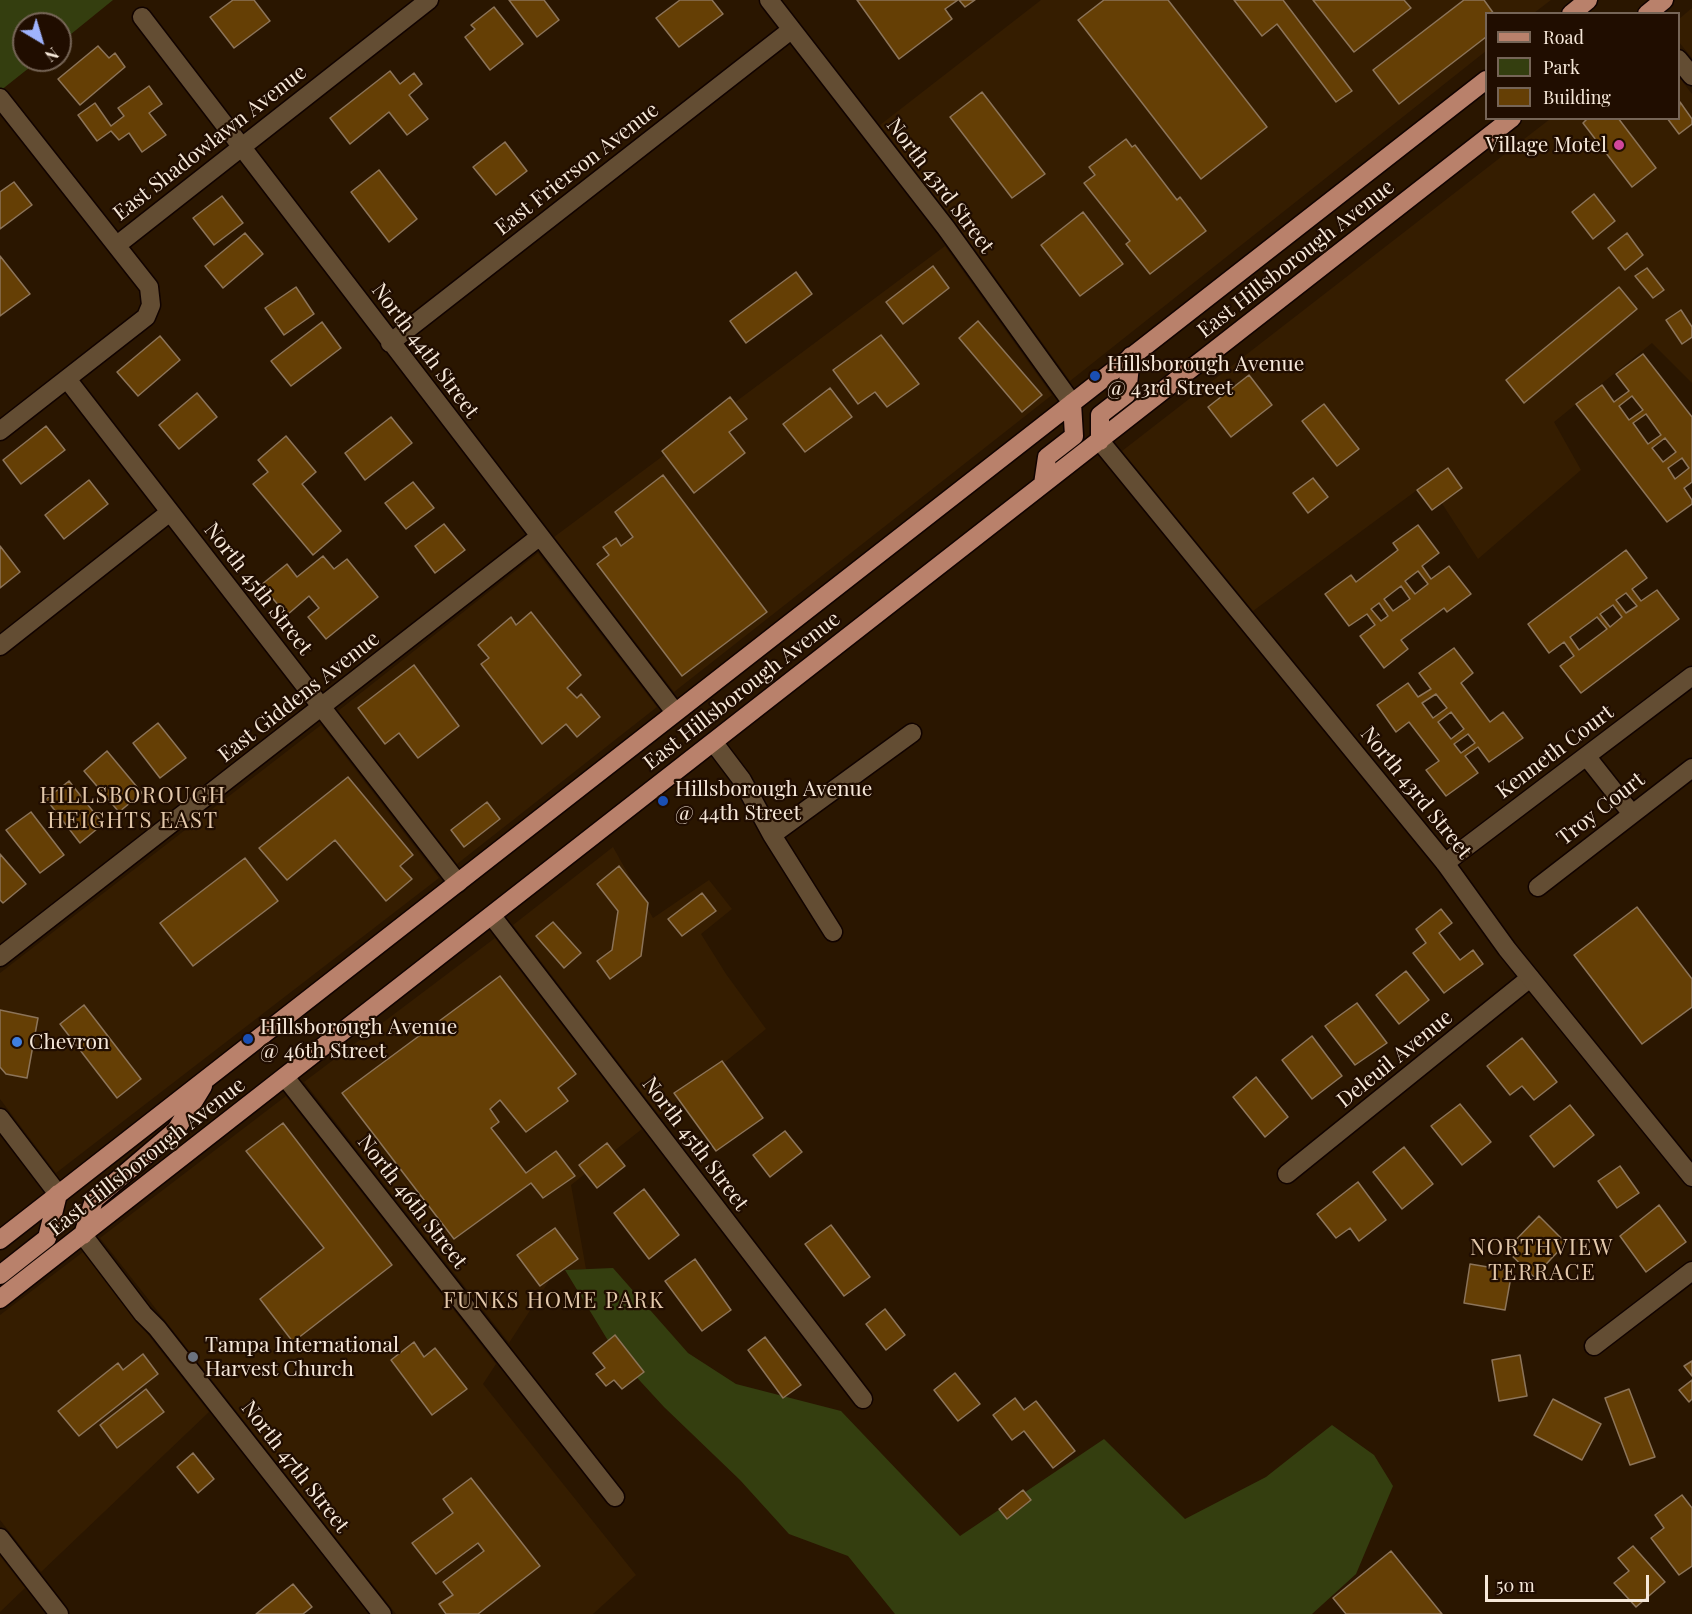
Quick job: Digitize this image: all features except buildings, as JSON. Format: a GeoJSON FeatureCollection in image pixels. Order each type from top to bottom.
{"type":"FeatureCollection","features":[{"type":"Feature","properties":{"kind":"main road"},"geometry":{"type":"LineString","coordinates":[[1573,12],[1588,0]]}},
{"type":"Feature","properties":{"kind":"main road"},"geometry":{"type":"LineString","coordinates":[[1649,12],[1664,0]]}},
{"type":"Feature","properties":{"kind":"main road","name":"East Hillsborough Avenue"},"geometry":{"type":"LineString","coordinates":[[0,1240],[1485,81]]}},
{"type":"Feature","properties":{"kind":"main road","name":"East Hillsborough Avenue"},"geometry":{"type":"LineString","coordinates":[[0,1299],[1509,120]]}},
{"type":"Feature","properties":{"kind":"main road"},"geometry":{"type":"LineString","coordinates":[[1100,441],[1100,415],[1127,394],[1131,356]]}},
{"type":"Feature","properties":{"kind":"main road"},"geometry":{"type":"LineString","coordinates":[[1043,484],[1047,457],[1074,436],[1072,403]]}},
{"type":"Feature","properties":{"kind":"main road"},"geometry":{"type":"LineString","coordinates":[[83,1235],[94,1200],[176,1130],[208,1077]]}},
{"type":"Feature","properties":{"kind":"main road"},"geometry":{"type":"LineString","coordinates":[[0,1275],[47,1238],[58,1194]]}},
{"type":"Feature","properties":{"kind":"street","name":"East Shadowlawn Avenue"},"geometry":{"type":"LineString","coordinates":[[0,431],[146,317],[151,304],[149,287],[117,245],[429,0]]}},
{"type":"Feature","properties":{"kind":"street","name":"North 43rd Street"},"geometry":{"type":"LineString","coordinates":[[769,0],[946,228],[1072,403]]}},
{"type":"Feature","properties":{"kind":"street","name":"North 44th Street"},"geometry":{"type":"LineString","coordinates":[[142,17],[390,343],[675,711]]}},
{"type":"Feature","properties":{"kind":"street","name":"East Frierson Avenue"},"geometry":{"type":"LineString","coordinates":[[390,343],[791,30]]}},
{"type":"Feature","properties":{"kind":"street"},"geometry":{"type":"LineString","coordinates":[[1680,61],[1692,76]]}},
{"type":"Feature","properties":{"kind":"street"},"geometry":{"type":"LineString","coordinates":[[0,98],[117,245]]}},
{"type":"Feature","properties":{"kind":"street","name":"North 45th Street"},"geometry":{"type":"LineString","coordinates":[[66,379],[458,883]]}},
{"type":"Feature","properties":{"kind":"street","name":"North 43rd Street"},"geometry":{"type":"LineString","coordinates":[[1100,441],[1445,863],[1530,978],[1692,1177]]}},
{"type":"Feature","properties":{"kind":"street"},"geometry":{"type":"LineString","coordinates":[[0,646],[170,512]]}},
{"type":"Feature","properties":{"kind":"street","name":"East Giddens Avenue"},"geometry":{"type":"LineString","coordinates":[[0,957],[539,537]]}},
{"type":"Feature","properties":{"kind":"street","name":"Kenneth Court"},"geometry":{"type":"LineString","coordinates":[[1445,863],[1692,676]]}},
{"type":"Feature","properties":{"kind":"street"},"geometry":{"type":"LineString","coordinates":[[772,834],[912,733]]}},
{"type":"Feature","properties":{"kind":"street"},"geometry":{"type":"LineString","coordinates":[[714,742],[742,780],[772,834],[833,932]]}},
{"type":"Feature","properties":{"kind":"street"},"geometry":{"type":"LineString","coordinates":[[1587,757],[1632,814]]}},
{"type":"Feature","properties":{"kind":"street","name":"Troy Court"},"geometry":{"type":"LineString","coordinates":[[1538,887],[1692,768]]}},
{"type":"Feature","properties":{"kind":"street","name":"North 45th Street"},"geometry":{"type":"LineString","coordinates":[[492,916],[863,1399]]}},
{"type":"Feature","properties":{"kind":"street","name":"Deleuil Avenue"},"geometry":{"type":"LineString","coordinates":[[1287,1174],[1530,978]]}},
{"type":"Feature","properties":{"kind":"street","name":"North 46th Street"},"geometry":{"type":"LineString","coordinates":[[285,1077],[615,1497]]}},
{"type":"Feature","properties":{"kind":"street"},"geometry":{"type":"LineString","coordinates":[[0,1118],[58,1194]]}},
{"type":"Feature","properties":{"kind":"street","name":"North 47th Street"},"geometry":{"type":"LineString","coordinates":[[83,1235],[143,1314],[164,1337],[382,1614]]}},
{"type":"Feature","properties":{"kind":"street"},"geometry":{"type":"LineString","coordinates":[[1594,1346],[1692,1271]]}},
{"type":"Feature","properties":{"kind":"street"},"geometry":{"type":"LineString","coordinates":[[0,1538],[59,1614]]}},
{"type":"Feature","properties":{"kind":"shaded area"},"geometry":{"type":"Polygon","coordinates":[[[1041,0],[1551,0],[1535,12],[1485,12],[1485,52],[1070,381],[955,222],[880,125],[1041,0]]]}},
{"type":"Feature","properties":{"kind":"shaded area"},"geometry":{"type":"Polygon","coordinates":[[[1692,8],[1692,58],[1680,43],[1680,18],[1692,8]]]}},
{"type":"Feature","properties":{"kind":"shaded area"},"geometry":{"type":"Polygon","coordinates":[[[1680,78],[1692,94],[1692,383],[1652,343],[1554,422],[1581,470],[1478,559],[1428,482],[1253,611],[1122,451],[1549,120],[1680,120],[1680,78]]]}},
{"type":"Feature","properties":{"kind":"shaded area"},"geometry":{"type":"Polygon","coordinates":[[[945,246],[1052,395],[674,692],[554,537],[945,246]]]}},
{"type":"Feature","properties":{"kind":"shaded area"},"geometry":{"type":"Polygon","coordinates":[[[538,553],[657,707],[457,864],[338,711],[538,553]]]}},
{"type":"Feature","properties":{"kind":"shaded area"},"geometry":{"type":"Polygon","coordinates":[[[321,725],[439,878],[56,1173],[0,1099],[0,973],[321,725]]]}},
{"type":"Feature","properties":{"kind":"shaded area"},"geometry":{"type":"Polygon","coordinates":[[[613,847],[653,918],[709,880],[732,909],[701,934],[726,974],[766,1029],[659,1115],[513,925],[613,847]]]}},
{"type":"Feature","properties":{"kind":"shaded area"},"geometry":{"type":"Polygon","coordinates":[[[495,938],[642,1129],[571,1185],[586,1269],[565,1270],[560,1264],[509,1343],[304,1082],[495,938]]]}},
{"type":"Feature","properties":{"kind":"shaded area"},"geometry":{"type":"Polygon","coordinates":[[[286,1096],[496,1364],[483,1384],[636,1575],[593,1614],[396,1614],[100,1238],[286,1096]]]}},
{"type":"Feature","properties":{"kind":"shaded area"},"geometry":{"type":"Polygon","coordinates":[[[83,1252],[209,1412],[41,1572],[0,1520],[0,1315],[83,1252]]]}},
{"type":"Feature","properties":{"kind":"shaded area"},"geometry":{"type":"Polygon","coordinates":[[[0,1556],[25,1588],[0,1612],[0,1556]]]}},
{"type":"Feature","properties":{"kind":"green space"},"geometry":{"type":"Polygon","coordinates":[[[0,0],[113,0],[72,33],[72,12],[12,12],[12,72],[24,72],[0,91],[0,0]]]}},
{"type":"Feature","properties":{"kind":"green space"},"geometry":{"type":"Polygon","coordinates":[[[613,1268],[688,1353],[736,1384],[841,1411],[960,1536],[1104,1439],[1185,1519],[1266,1477],[1332,1425],[1374,1455],[1393,1486],[1356,1574],[1312,1614],[895,1614],[848,1556],[789,1534],[740,1480],[664,1407],[618,1357],[565,1270],[613,1268]]]}},
{"type":"Feature","properties":{"kind":"place","name":"Village Motel"},"geometry":{"type":"Point","coordinates":[1619,145]}},
{"type":"Feature","properties":{"kind":"place","name":"Hillsborough Avenue @ 43rd Street"},"geometry":{"type":"Point","coordinates":[1095,376]}},
{"type":"Feature","properties":{"kind":"place","name":"Hillsborough Avenue @ 44th Street"},"geometry":{"type":"Point","coordinates":[663,801]}},
{"type":"Feature","properties":{"kind":"place","name":"Hillsborough Avenue @ 46th Street"},"geometry":{"type":"Point","coordinates":[248,1039]}},
{"type":"Feature","properties":{"kind":"place","name":"Chevron"},"geometry":{"type":"Point","coordinates":[17,1042]}},
{"type":"Feature","properties":{"kind":"place","name":"Tampa International Harvest Church"},"geometry":{"type":"Point","coordinates":[193,1357]}},
{"type":"Feature","properties":{"kind":"district","name":"HILLSBOROUGH HEIGHTS EAST"},"geometry":{"type":"Point","coordinates":[133,808]}},
{"type":"Feature","properties":{"kind":"district","name":"NORTHVIEW TERRACE"},"geometry":{"type":"Point","coordinates":[1542,1260]}},
{"type":"Feature","properties":{"kind":"district","name":"FUNKS HOME PARK"},"geometry":{"type":"Point","coordinates":[554,1301]}}]}
